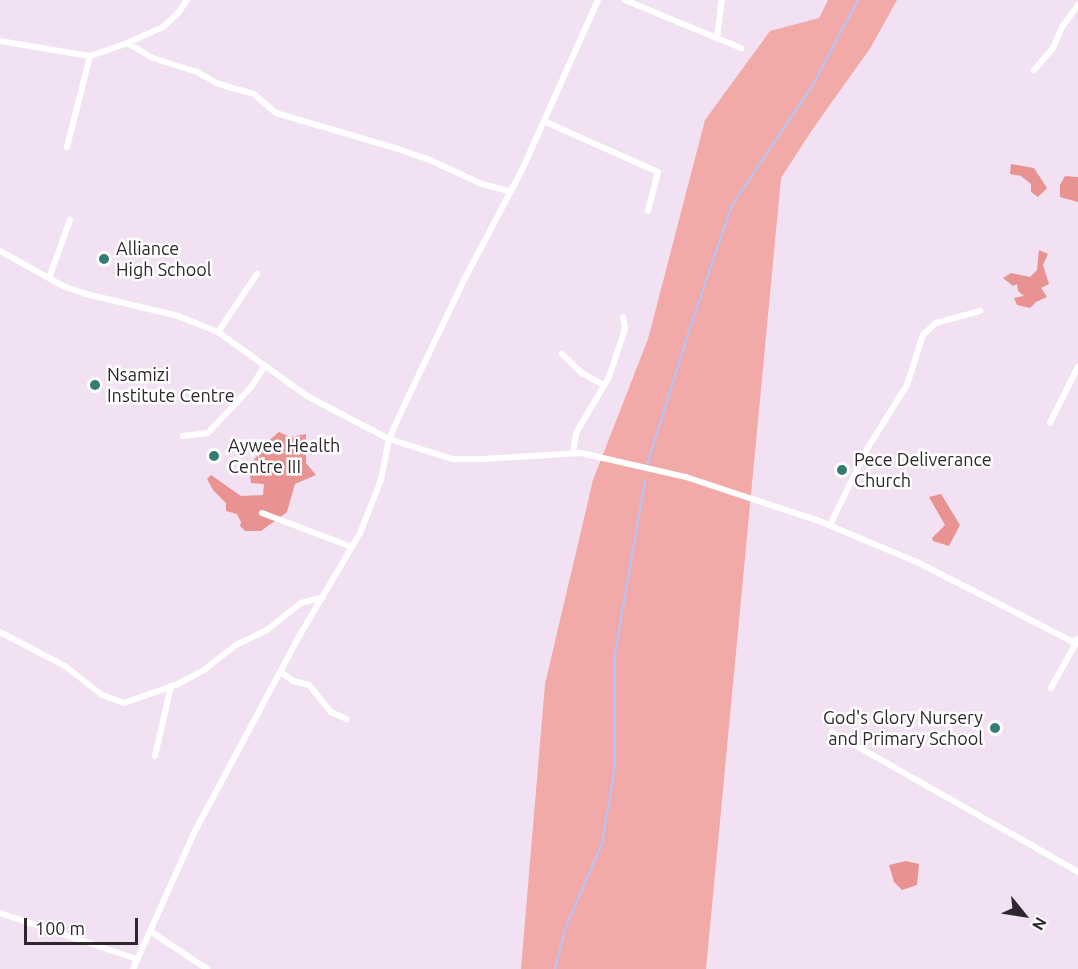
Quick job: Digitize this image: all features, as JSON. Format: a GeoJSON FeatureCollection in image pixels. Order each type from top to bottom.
{"type":"FeatureCollection","features":[{"type":"Feature","properties":{"kind":"street"},"geometry":{"type":"LineString","coordinates":[[0,41],[90,56],[163,27],[179,12],[187,0]]}},
{"type":"Feature","properties":{"kind":"street"},"geometry":{"type":"LineString","coordinates":[[133,969],[194,833],[352,547],[381,480],[389,439],[439,331],[546,122],[598,0]]}},
{"type":"Feature","properties":{"kind":"street"},"geometry":{"type":"LineString","coordinates":[[625,0],[741,48]]}},
{"type":"Feature","properties":{"kind":"street"},"geometry":{"type":"LineString","coordinates":[[717,38],[722,0]]}},
{"type":"Feature","properties":{"kind":"street"},"geometry":{"type":"LineString","coordinates":[[1034,70],[1053,48],[1062,27],[1078,5]]}},
{"type":"Feature","properties":{"kind":"street"},"geometry":{"type":"LineString","coordinates":[[127,43],[153,58],[197,72],[219,84],[254,94],[276,113],[398,149],[430,160],[482,184],[511,192]]}},
{"type":"Feature","properties":{"kind":"street"},"geometry":{"type":"LineString","coordinates":[[67,147],[90,56]]}},
{"type":"Feature","properties":{"kind":"street"},"geometry":{"type":"LineString","coordinates":[[546,122],[658,172],[648,211]]}},
{"type":"Feature","properties":{"kind":"street"},"geometry":{"type":"LineString","coordinates":[[49,278],[70,220]]}},
{"type":"Feature","properties":{"kind":"street"},"geometry":{"type":"LineString","coordinates":[[0,251],[49,278],[86,294],[178,316],[218,332],[307,396],[389,439],[435,454],[469,460],[573,453],[624,461],[676,474],[782,507],[830,525],[916,562],[1073,642],[1078,639]]}},
{"type":"Feature","properties":{"kind":"street"},"geometry":{"type":"LineString","coordinates":[[218,332],[257,274]]}},
{"type":"Feature","properties":{"kind":"street"},"geometry":{"type":"LineString","coordinates":[[830,525],[867,449],[907,385],[923,335],[936,323],[980,311]]}},
{"type":"Feature","properties":{"kind":"street"},"geometry":{"type":"LineString","coordinates":[[573,453],[576,433],[604,385],[624,329],[623,316]]}},
{"type":"Feature","properties":{"kind":"street"},"geometry":{"type":"LineString","coordinates":[[562,354],[582,373],[604,385]]}},
{"type":"Feature","properties":{"kind":"street"},"geometry":{"type":"LineString","coordinates":[[183,436],[208,433],[252,386],[264,367]]}},
{"type":"Feature","properties":{"kind":"street"},"geometry":{"type":"LineString","coordinates":[[1050,423],[1078,367]]}},
{"type":"Feature","properties":{"kind":"street"},"geometry":{"type":"LineString","coordinates":[[262,513],[352,547]]}},
{"type":"Feature","properties":{"kind":"street"},"geometry":{"type":"LineString","coordinates":[[0,632],[65,666],[102,695],[118,703],[171,686],[210,667],[236,645],[267,630],[306,601],[323,597]]}},
{"type":"Feature","properties":{"kind":"street"},"geometry":{"type":"LineString","coordinates":[[1051,688],[1078,639]]}},
{"type":"Feature","properties":{"kind":"street"},"geometry":{"type":"LineString","coordinates":[[281,672],[293,681],[309,685],[331,712],[347,718]]}},
{"type":"Feature","properties":{"kind":"street"},"geometry":{"type":"LineString","coordinates":[[155,756],[171,686]]}},
{"type":"Feature","properties":{"kind":"street"},"geometry":{"type":"LineString","coordinates":[[832,732],[1078,872]]}},
{"type":"Feature","properties":{"kind":"street"},"geometry":{"type":"LineString","coordinates":[[0,913],[137,959]]}},
{"type":"Feature","properties":{"kind":"street"},"geometry":{"type":"LineString","coordinates":[[150,931],[207,969]]}},
{"type":"Feature","properties":{"kind":"shaded area"},"geometry":{"type":"Polygon","coordinates":[[[828,0],[897,0],[871,47],[781,178],[706,969],[521,969],[545,684],[593,480],[648,339],[705,120],[770,31],[819,18],[828,0]]]}},
{"type":"Feature","properties":{"kind":"shaded area"},"geometry":{"type":"Polygon","coordinates":[[[1011,164],[1034,168],[1047,188],[1038,197],[1031,192],[1031,184],[1021,176],[1010,174],[1011,164]]]}},
{"type":"Feature","properties":{"kind":"shaded area"},"geometry":{"type":"Polygon","coordinates":[[[1065,176],[1078,177],[1078,202],[1060,197],[1060,185],[1065,176]]]}},
{"type":"Feature","properties":{"kind":"shaded area"},"geometry":{"type":"Polygon","coordinates":[[[1039,250],[1048,254],[1043,265],[1049,284],[1041,288],[1047,297],[1030,308],[1017,305],[1014,298],[1024,296],[1018,291],[1017,284],[1013,286],[1003,278],[1011,273],[1030,277],[1037,270],[1039,250]]]}},
{"type":"Feature","properties":{"kind":"shaded area"},"geometry":{"type":"Polygon","coordinates":[[[279,432],[290,437],[306,434],[306,463],[316,475],[295,484],[287,512],[261,531],[245,531],[240,526],[241,522],[237,514],[226,511],[226,503],[213,490],[207,479],[211,475],[241,496],[263,495],[264,484],[251,483],[249,467],[266,443],[279,432]]]}},
{"type":"Feature","properties":{"kind":"shaded area"},"geometry":{"type":"Polygon","coordinates":[[[941,494],[960,525],[949,546],[933,541],[932,538],[945,525],[929,497],[941,494]]]}},
{"type":"Feature","properties":{"kind":"shaded area"},"geometry":{"type":"Polygon","coordinates":[[[906,861],[919,864],[917,885],[902,890],[894,882],[889,865],[906,861]]]}},
{"type":"Feature","properties":{"kind":"waterway"},"geometry":{"type":"LineString","coordinates":[[647,465],[732,205],[811,88],[858,0]]}},
{"type":"Feature","properties":{"kind":"waterway"},"geometry":{"type":"LineString","coordinates":[[555,969],[566,926],[602,844],[615,766],[615,653],[645,481]]}},
{"type":"Feature","properties":{"kind":"place","name":"Alliance High School"},"geometry":{"type":"Point","coordinates":[104,259]}},
{"type":"Feature","properties":{"kind":"place","name":"Nsamizi Institute Centre"},"geometry":{"type":"Point","coordinates":[95,385]}},
{"type":"Feature","properties":{"kind":"place","name":"Aywee Health Centre III"},"geometry":{"type":"Point","coordinates":[214,456]}},
{"type":"Feature","properties":{"kind":"place","name":"Pece Deliverance Church"},"geometry":{"type":"Point","coordinates":[842,470]}},
{"type":"Feature","properties":{"kind":"place","name":"God's Glory Nursery and Primary School"},"geometry":{"type":"Point","coordinates":[995,728]}}]}
